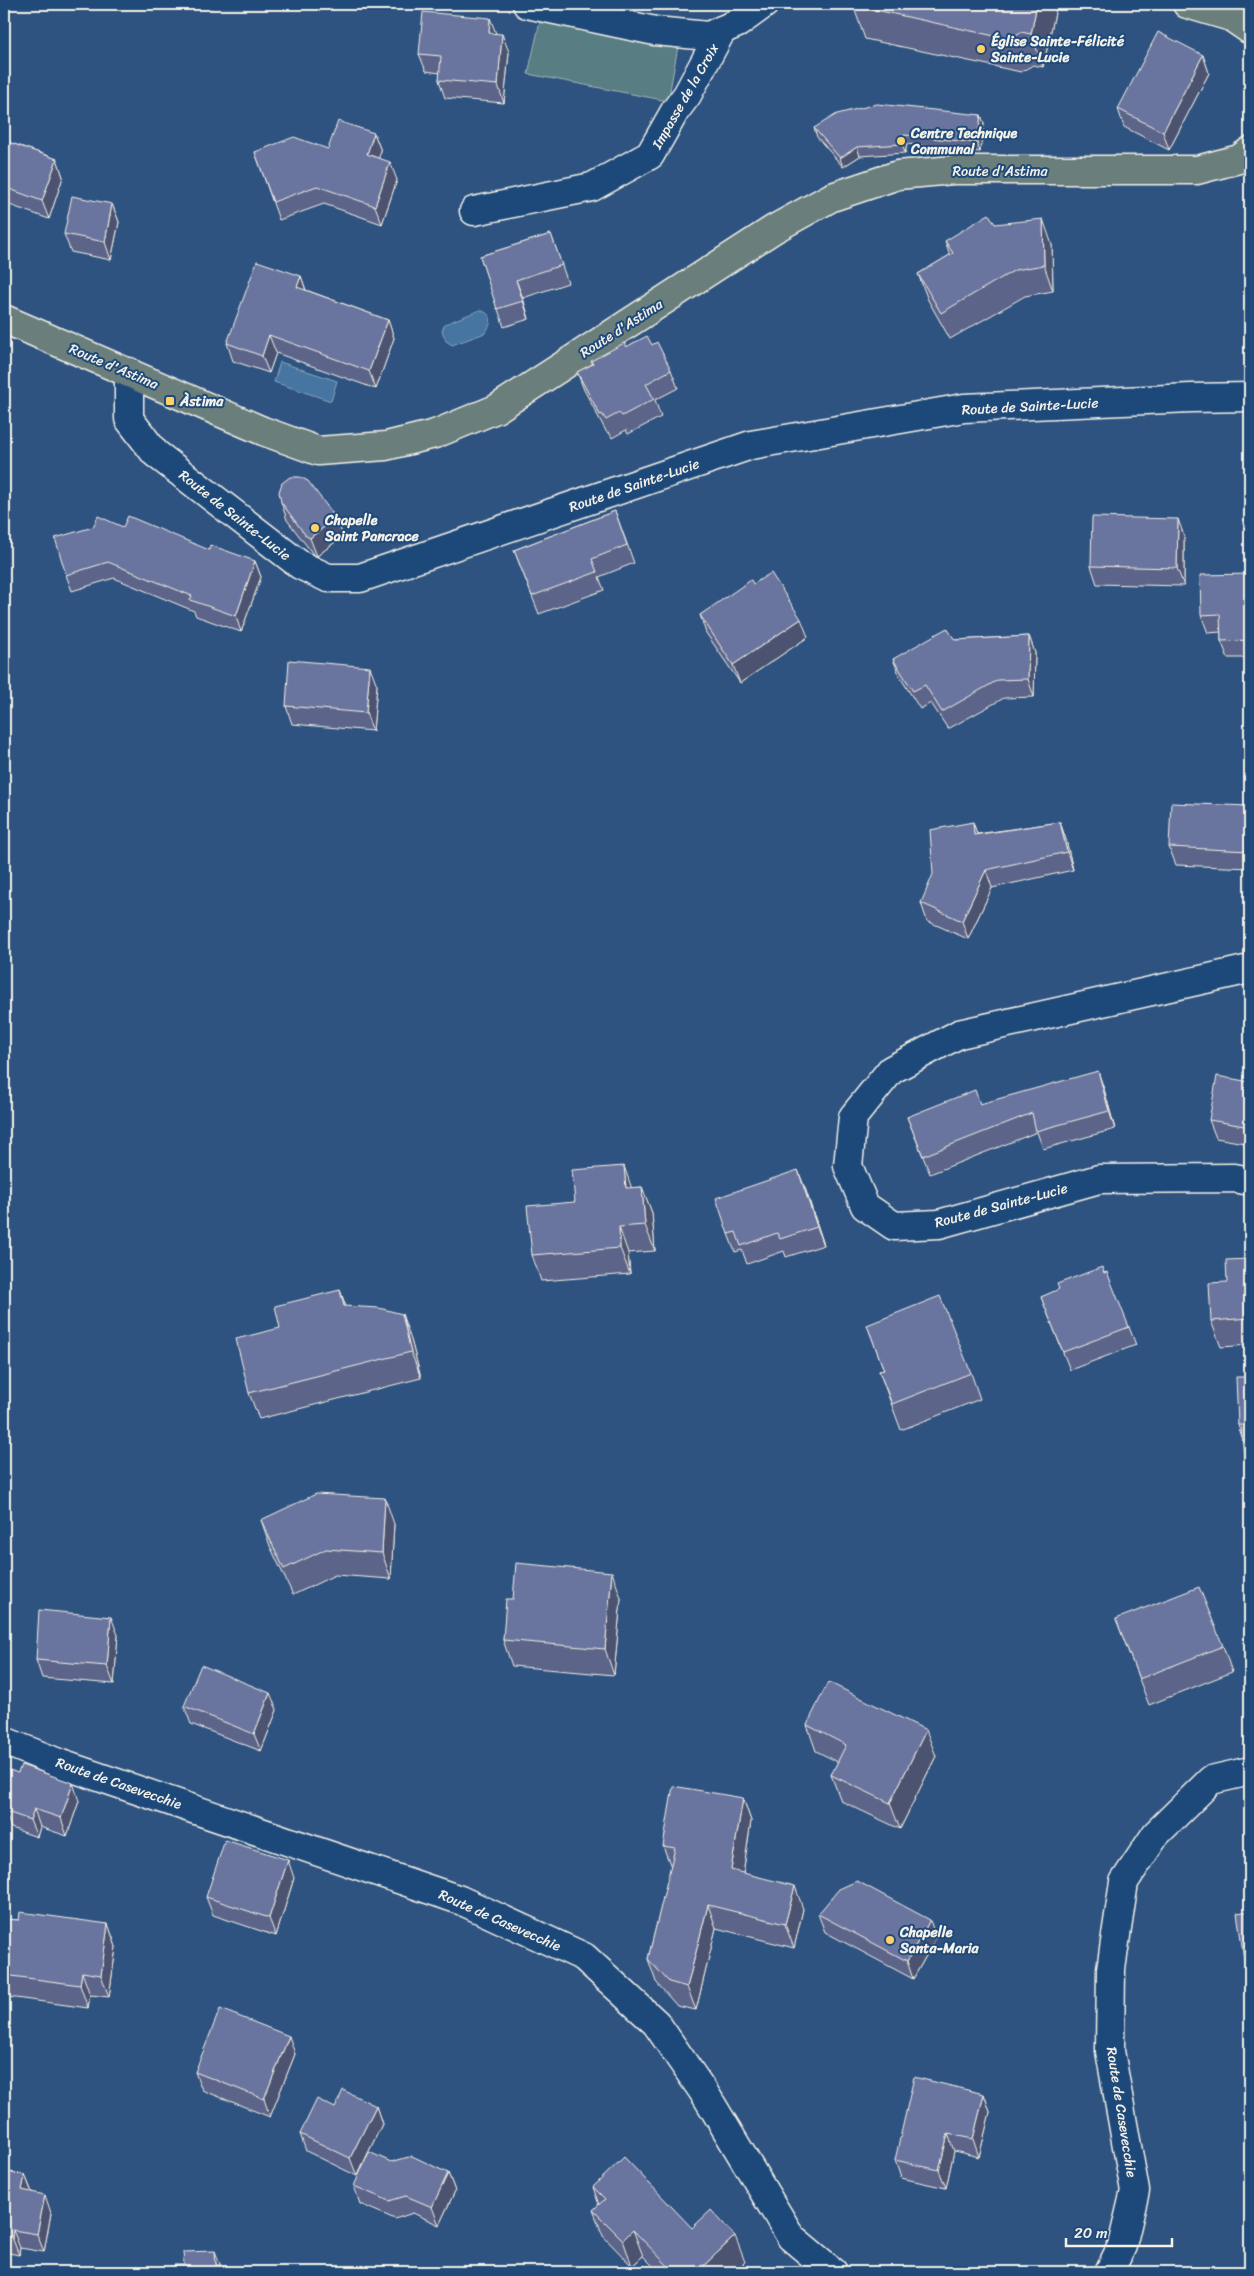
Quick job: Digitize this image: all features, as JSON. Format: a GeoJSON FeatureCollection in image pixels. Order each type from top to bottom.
{"type":"FeatureCollection","features":[{"type":"Feature","properties":{"kind":"main road"},"geometry":{"type":"LineString","coordinates":[[1187,4],[1231,17],[1250,30]]}},
{"type":"Feature","properties":{"kind":"main road","name":"Route d'Astima"},"geometry":{"type":"LineString","coordinates":[[4,319],[263,431],[318,451],[386,446],[435,434],[496,409],[774,230],[832,197],[898,175],[954,170],[1197,170],[1239,159],[1250,151]]}},
{"type":"Feature","properties":{"kind":"street"},"geometry":{"type":"LineString","coordinates":[[527,4],[655,31],[708,36],[738,24],[764,4]]}},
{"type":"Feature","properties":{"kind":"street","name":"Impasse de la Croix"},"geometry":{"type":"LineString","coordinates":[[474,211],[592,187],[650,156],[675,111],[688,95],[722,30]]}},
{"type":"Feature","properties":{"kind":"street","name":"Route de Sainte-Lucie"},"geometry":{"type":"LineString","coordinates":[[128,372],[129,419],[155,453],[300,565],[328,578],[360,578],[751,445],[964,408],[1250,397]]}},
{"type":"Feature","properties":{"kind":"street","name":"Route de Sainte-Lucie"},"geometry":{"type":"LineString","coordinates":[[1250,969],[959,1034],[891,1070],[853,1116],[848,1166],[865,1206],[894,1226],[939,1224],[1099,1179],[1234,1178],[1250,1181]]}},
{"type":"Feature","properties":{"kind":"street","name":"Route de Casevecchie"},"geometry":{"type":"LineString","coordinates":[[4,1741],[61,1764],[460,1900],[584,1956],[656,2023],[707,2097],[791,2238],[833,2272]]}},
{"type":"Feature","properties":{"kind":"street","name":"Route de Casevecchie"},"geometry":{"type":"LineString","coordinates":[[1109,2272],[1122,2246],[1136,2191],[1110,2051],[1111,1969],[1124,1882],[1156,1834],[1211,1780],[1250,1770]]}},
{"type":"Feature","properties":{"kind":"green space"},"geometry":{"type":"Polygon","coordinates":[[[541,17],[679,41],[668,101],[528,74],[541,17]]]}},
{"type":"Feature","properties":{"kind":"water"},"geometry":{"type":"Polygon","coordinates":[[[480,310],[487,314],[490,319],[485,333],[452,345],[446,341],[442,331],[445,324],[480,310]]]}},
{"type":"Feature","properties":{"kind":"water"},"geometry":{"type":"Polygon","coordinates":[[[280,362],[337,381],[331,401],[274,382],[280,362]]]}},
{"type":"Feature","properties":{"kind":"building"},"geometry":{"type":"Polygon","coordinates":[[[853,4],[1037,4],[1031,34],[1021,32],[1008,39],[853,4]]]}},
{"type":"Feature","properties":{"kind":"building"},"geometry":{"type":"Polygon","coordinates":[[[423,12],[490,18],[489,33],[502,34],[498,85],[439,80],[441,56],[419,54],[423,12]]]}},
{"type":"Feature","properties":{"kind":"building"},"geometry":{"type":"Polygon","coordinates":[[[1158,32],[1203,55],[1163,132],[1118,109],[1158,32]]]}},
{"type":"Feature","properties":{"kind":"building","name":"Centre Technique Communal"},"geometry":{"type":"Polygon","coordinates":[[[877,104],[981,115],[977,143],[904,135],[902,144],[857,147],[840,158],[814,128],[837,114],[877,104]]]}},
{"type":"Feature","properties":{"kind":"building"},"geometry":{"type":"Polygon","coordinates":[[[338,121],[374,133],[367,154],[390,162],[375,206],[317,186],[273,202],[255,152],[294,137],[328,149],[338,121]]]}},
{"type":"Feature","properties":{"kind":"building"},"geometry":{"type":"Polygon","coordinates":[[[4,138],[11,143],[57,159],[42,201],[4,187],[4,138]]]}},
{"type":"Feature","properties":{"kind":"building"},"geometry":{"type":"Polygon","coordinates":[[[72,196],[112,204],[105,242],[64,234],[72,196]]]}},
{"type":"Feature","properties":{"kind":"building"},"geometry":{"type":"Polygon","coordinates":[[[989,214],[995,224],[1043,219],[1044,265],[1015,270],[941,313],[918,274],[953,253],[945,241],[989,214]]]}},
{"type":"Feature","properties":{"kind":"building"},"geometry":{"type":"Polygon","coordinates":[[[551,234],[562,265],[516,280],[523,301],[497,309],[480,256],[551,234]]]}},
{"type":"Feature","properties":{"kind":"building"},"geometry":{"type":"Polygon","coordinates":[[[257,261],[301,276],[297,287],[388,320],[369,371],[269,335],[262,356],[227,343],[257,261]]]}},
{"type":"Feature","properties":{"kind":"building"},"geometry":{"type":"Polygon","coordinates":[[[647,336],[652,345],[657,342],[671,370],[646,384],[654,399],[622,416],[619,413],[606,420],[602,414],[600,415],[577,372],[593,364],[591,361],[624,343],[626,347],[647,336]]]}},
{"type":"Feature","properties":{"kind":"building"},"geometry":{"type":"Polygon","coordinates":[[[290,477],[300,477],[308,481],[336,518],[310,538],[306,536],[281,502],[279,492],[282,483],[290,477]]]}},
{"type":"Feature","properties":{"kind":"building"},"geometry":{"type":"Polygon","coordinates":[[[615,511],[627,545],[592,559],[597,572],[532,596],[514,550],[615,511]]]}},
{"type":"Feature","properties":{"kind":"building"},"geometry":{"type":"Polygon","coordinates":[[[98,516],[123,527],[128,516],[209,550],[210,545],[255,561],[236,616],[190,600],[192,596],[108,562],[66,575],[55,538],[93,527],[98,516]]]}},
{"type":"Feature","properties":{"kind":"building"},"geometry":{"type":"Polygon","coordinates":[[[1092,517],[1178,519],[1177,568],[1091,566],[1092,517]]]}},
{"type":"Feature","properties":{"kind":"building"},"geometry":{"type":"Polygon","coordinates":[[[771,573],[801,619],[733,665],[700,615],[751,580],[753,584],[771,573]]]}},
{"type":"Feature","properties":{"kind":"building"},"geometry":{"type":"Polygon","coordinates":[[[1250,574],[1250,640],[1221,641],[1220,614],[1201,615],[1200,575],[1250,574]]]}},
{"type":"Feature","properties":{"kind":"building"},"geometry":{"type":"Polygon","coordinates":[[[947,628],[955,640],[1029,636],[1028,679],[998,680],[942,712],[925,685],[913,691],[893,659],[947,628]]]}},
{"type":"Feature","properties":{"kind":"building"},"geometry":{"type":"Polygon","coordinates":[[[289,660],[370,667],[366,713],[286,706],[289,660]]]}},
{"type":"Feature","properties":{"kind":"building"},"geometry":{"type":"Polygon","coordinates":[[[1171,803],[1250,806],[1248,851],[1169,847],[1171,803]]]}},
{"type":"Feature","properties":{"kind":"building"},"geometry":{"type":"Polygon","coordinates":[[[973,822],[974,835],[1060,822],[1067,852],[986,870],[962,921],[921,903],[933,874],[930,830],[973,822]]]}},
{"type":"Feature","properties":{"kind":"building"},"geometry":{"type":"Polygon","coordinates":[[[1098,1071],[1109,1111],[1036,1131],[1032,1113],[923,1156],[907,1117],[975,1090],[980,1104],[1098,1071]]]}},
{"type":"Feature","properties":{"kind":"building"},"geometry":{"type":"Polygon","coordinates":[[[1217,1076],[1250,1082],[1250,1127],[1209,1120],[1217,1076]]]}},
{"type":"Feature","properties":{"kind":"building"},"geometry":{"type":"Polygon","coordinates":[[[624,1166],[626,1188],[642,1187],[645,1225],[619,1227],[620,1248],[532,1255],[527,1206],[575,1202],[572,1170],[624,1166]]]}},
{"type":"Feature","properties":{"kind":"building"},"geometry":{"type":"Polygon","coordinates":[[[798,1170],[817,1227],[780,1239],[777,1233],[741,1246],[736,1232],[728,1234],[716,1198],[798,1170]]]}},
{"type":"Feature","properties":{"kind":"building"},"geometry":{"type":"Polygon","coordinates":[[[1249,1251],[1250,1318],[1211,1321],[1209,1283],[1227,1282],[1226,1260],[1249,1259],[1249,1251]]]}},
{"type":"Feature","properties":{"kind":"building"},"geometry":{"type":"Polygon","coordinates":[[[1102,1267],[1104,1273],[1107,1272],[1129,1327],[1063,1352],[1041,1297],[1059,1289],[1057,1284],[1102,1267]]]}},
{"type":"Feature","properties":{"kind":"building"},"geometry":{"type":"Polygon","coordinates":[[[340,1290],[344,1306],[379,1308],[402,1314],[411,1352],[249,1393],[236,1339],[280,1328],[275,1306],[340,1290]]]}},
{"type":"Feature","properties":{"kind":"building"},"geometry":{"type":"Polygon","coordinates":[[[940,1296],[971,1373],[892,1404],[879,1371],[884,1370],[867,1325],[940,1296]]]}},
{"type":"Feature","properties":{"kind":"building"},"geometry":{"type":"Polygon","coordinates":[[[1236,1377],[1250,1377],[1250,1519],[1241,1425],[1238,1425],[1236,1377]]]}},
{"type":"Feature","properties":{"kind":"building"},"geometry":{"type":"Polygon","coordinates":[[[316,1494],[385,1498],[382,1553],[326,1549],[284,1569],[261,1520],[316,1494]]]}},
{"type":"Feature","properties":{"kind":"building"},"geometry":{"type":"Polygon","coordinates":[[[516,1563],[612,1572],[605,1649],[503,1640],[506,1599],[513,1599],[516,1563]]]}},
{"type":"Feature","properties":{"kind":"building"},"geometry":{"type":"Polygon","coordinates":[[[1199,1587],[1223,1646],[1139,1679],[1116,1619],[1199,1587]]]}},
{"type":"Feature","properties":{"kind":"building"},"geometry":{"type":"Polygon","coordinates":[[[39,1610],[111,1617],[107,1666],[36,1660],[39,1610]]]}},
{"type":"Feature","properties":{"kind":"building"},"geometry":{"type":"Polygon","coordinates":[[[201,1665],[270,1693],[254,1734],[184,1706],[201,1665]]]}},
{"type":"Feature","properties":{"kind":"building"},"geometry":{"type":"Polygon","coordinates":[[[828,1682],[926,1730],[890,1803],[831,1775],[846,1745],[807,1725],[828,1682]]]}},
{"type":"Feature","properties":{"kind":"building"},"geometry":{"type":"Polygon","coordinates":[[[21,1765],[73,1783],[61,1818],[34,1809],[30,1820],[4,1811],[8,1799],[4,1798],[4,1768],[18,1773],[21,1765]]]}},
{"type":"Feature","properties":{"kind":"building"},"geometry":{"type":"Polygon","coordinates":[[[673,1786],[743,1798],[731,1870],[795,1886],[785,1924],[708,1905],[687,1987],[669,1982],[648,1959],[675,1848],[663,1846],[673,1786]]]}},
{"type":"Feature","properties":{"kind":"building"},"geometry":{"type":"Polygon","coordinates":[[[225,1840],[288,1860],[269,1918],[206,1897],[225,1840]]]}},
{"type":"Feature","properties":{"kind":"building"},"geometry":{"type":"Polygon","coordinates":[[[857,1881],[930,1920],[907,1961],[818,1914],[839,1889],[857,1881]]]}},
{"type":"Feature","properties":{"kind":"building"},"geometry":{"type":"Polygon","coordinates":[[[1250,1911],[1250,1998],[1237,1913],[1250,1911]]]}},
{"type":"Feature","properties":{"kind":"building"},"geometry":{"type":"Polygon","coordinates":[[[20,1912],[108,1924],[101,1975],[82,1972],[80,1985],[4,1975],[4,1919],[19,1920],[20,1912]]]}},
{"type":"Feature","properties":{"kind":"building"},"geometry":{"type":"Polygon","coordinates":[[[220,2009],[289,2036],[264,2099],[195,2072],[220,2009]]]}},
{"type":"Feature","properties":{"kind":"building"},"geometry":{"type":"Polygon","coordinates":[[[914,2077],[984,2094],[973,2139],[948,2134],[939,2170],[895,2160],[914,2077]]]}},
{"type":"Feature","properties":{"kind":"building"},"geometry":{"type":"Polygon","coordinates":[[[343,2090],[376,2106],[350,2158],[300,2134],[317,2099],[335,2108],[343,2090]]]}},
{"type":"Feature","properties":{"kind":"building"},"geometry":{"type":"Polygon","coordinates":[[[369,2152],[391,2162],[412,2156],[448,2173],[432,2207],[406,2196],[389,2201],[354,2186],[369,2152]]]}},
{"type":"Feature","properties":{"kind":"building"},"geometry":{"type":"Polygon","coordinates":[[[624,2157],[692,2228],[711,2210],[735,2236],[697,2272],[674,2272],[633,2230],[623,2240],[593,2210],[605,2199],[593,2187],[624,2157]]]}},
{"type":"Feature","properties":{"kind":"building"},"geometry":{"type":"Polygon","coordinates":[[[4,2171],[25,2175],[22,2190],[45,2195],[37,2234],[13,2230],[12,2237],[4,2236],[4,2171]]]}},
{"type":"Feature","properties":{"kind":"building"},"geometry":{"type":"Polygon","coordinates":[[[215,2251],[216,2265],[221,2265],[221,2272],[174,2272],[174,2265],[184,2265],[183,2252],[215,2251]]]}},
{"type":"Feature","properties":{"kind":"place","name":"Église Sainte-Félicité Sainte-Lucie"},"geometry":{"type":"Point","coordinates":[981,49]}},
{"type":"Feature","properties":{"kind":"place","name":"Centre Technique Communal"},"geometry":{"type":"Point","coordinates":[901,141]}},
{"type":"Feature","properties":{"kind":"place","name":"Àstima"},"geometry":{"type":"Point","coordinates":[170,401]}},
{"type":"Feature","properties":{"kind":"place","name":"Chapelle Saint Pancrace"},"geometry":{"type":"Point","coordinates":[315,528]}},
{"type":"Feature","properties":{"kind":"place","name":"Chapelle Santa-Maria"},"geometry":{"type":"Point","coordinates":[890,1940]}}]}
